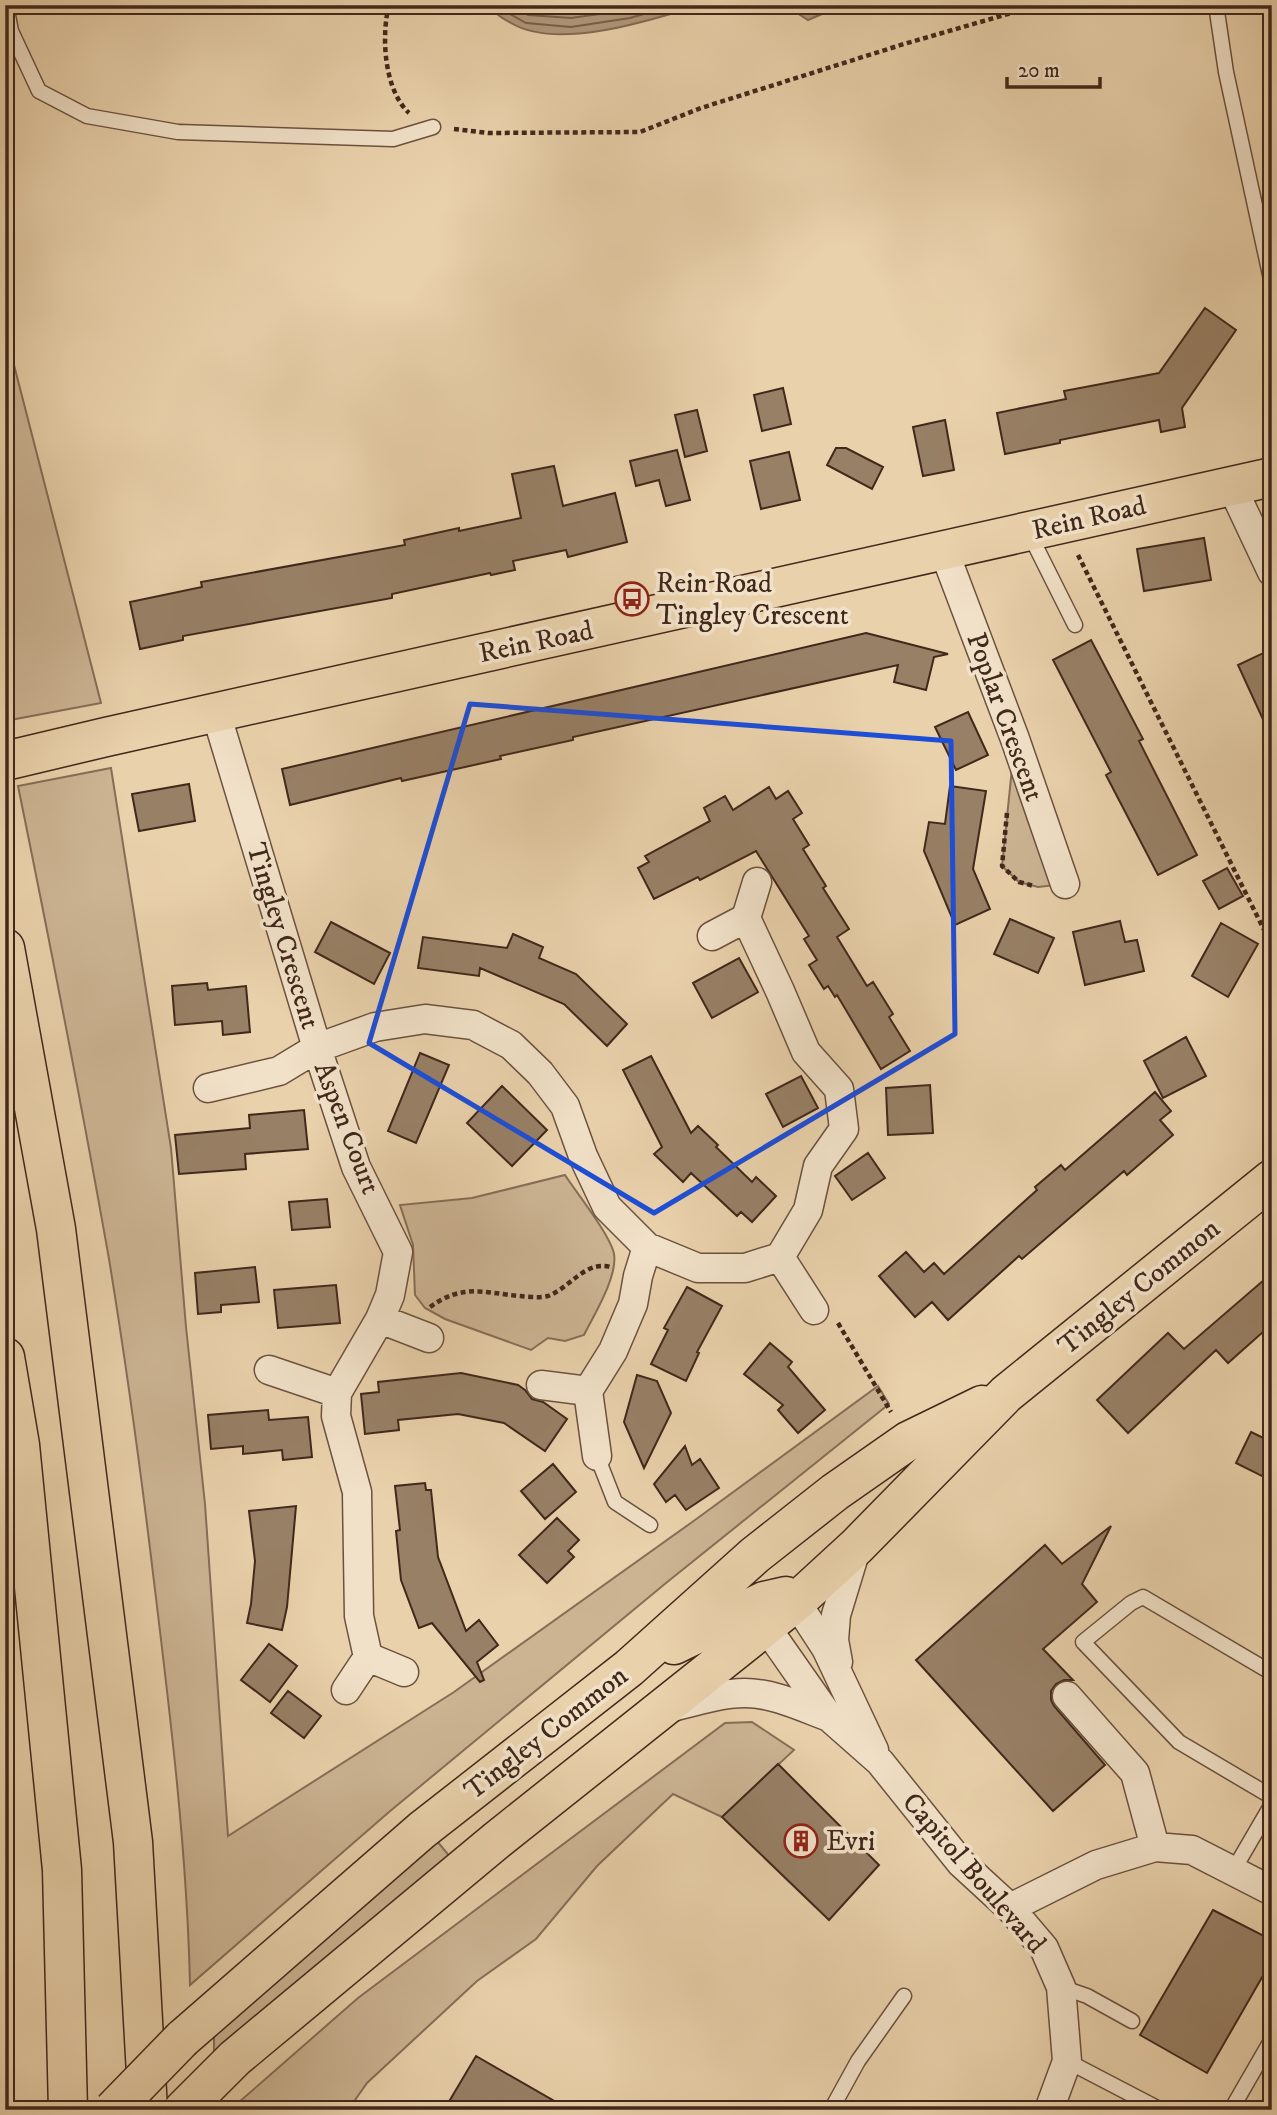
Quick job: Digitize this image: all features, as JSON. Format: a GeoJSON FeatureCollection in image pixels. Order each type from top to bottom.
{"type":"FeatureCollection","features":[{"type":"Feature","properties":{"kind":"main road","name":"Rein Road"},"geometry":{"type":"LineString","coordinates":[[5,761],[1272,477]]}},
{"type":"Feature","properties":{"kind":"main road"},"geometry":{"type":"LineString","coordinates":[[5,948],[56,1229],[134,1842],[148,2110]]}},
{"type":"Feature","properties":{"kind":"main road","name":"Tingley Common"},"geometry":{"type":"LineString","coordinates":[[183,2110],[235,2058],[497,1840],[662,1710],[775,1610],[857,1546],[1006,1394],[1272,1179]]}},
{"type":"Feature","properties":{"kind":"main road"},"geometry":{"type":"LineString","coordinates":[[5,1357],[20,1445],[62,1870],[68,2110]]}},
{"type":"Feature","properties":{"kind":"main road","name":"Tingley Common"},"geometry":{"type":"LineString","coordinates":[[113,2110],[182,2039],[422,1829],[629,1668],[755,1555],[835,1492],[908,1441],[1006,1394]]}},
{"type":"Feature","properties":{"kind":"main road"},"geometry":{"type":"LineString","coordinates":[[629,1668],[775,1610],[755,1555]]}},
{"type":"Feature","properties":{"kind":"street"},"geometry":{"type":"LineString","coordinates":[[1233,486],[1272,572]]}},
{"type":"Feature","properties":{"kind":"street","name":"Poplar Crescent"},"geometry":{"type":"LineString","coordinates":[[944,551],[1015,738],[1065,884]]}},
{"type":"Feature","properties":{"kind":"street","name":"Tingley Crescent"},"geometry":{"type":"LineString","coordinates":[[216,713],[317,1048],[375,1027],[425,1019],[473,1025],[510,1045],[540,1073],[565,1106],[583,1156],[607,1207],[647,1247],[698,1268],[745,1268],[780,1257]]}},
{"type":"Feature","properties":{"kind":"street"},"geometry":{"type":"LineString","coordinates":[[757,882],[746,918],[806,1052],[839,1089],[844,1129],[818,1166],[808,1210],[780,1257],[814,1310]]}},
{"type":"Feature","properties":{"kind":"street"},"geometry":{"type":"LineString","coordinates":[[712,936],[746,918]]}},
{"type":"Feature","properties":{"kind":"street","name":"Aspen Court"},"geometry":{"type":"LineString","coordinates":[[208,1088],[279,1071],[317,1048],[356,1167],[398,1252],[390,1295],[380,1319],[337,1393]]}},
{"type":"Feature","properties":{"kind":"street"},"geometry":{"type":"LineString","coordinates":[[597,1456],[589,1391],[613,1351],[633,1304],[647,1247]]}},
{"type":"Feature","properties":{"kind":"street"},"geometry":{"type":"LineString","coordinates":[[380,1319],[418,1334]]}},
{"type":"Feature","properties":{"kind":"street"},"geometry":{"type":"LineString","coordinates":[[269,1370],[337,1393],[335,1416],[358,1492],[359,1616],[368,1657],[346,1690]]}},
{"type":"Feature","properties":{"kind":"street"},"geometry":{"type":"LineString","coordinates":[[541,1385],[589,1391]]}},
{"type":"Feature","properties":{"kind":"street","name":"Capitol Boulevard"},"geometry":{"type":"LineString","coordinates":[[842,1682],[834,1640],[836,1615],[857,1546]]}},
{"type":"Feature","properties":{"kind":"street","name":"Capitol Boulevard"},"geometry":{"type":"LineString","coordinates":[[775,1610],[826,1648],[880,1762]]}},
{"type":"Feature","properties":{"kind":"street","name":"Capitol Boulevard"},"geometry":{"type":"LineString","coordinates":[[775,1610],[829,1717]]}},
{"type":"Feature","properties":{"kind":"street"},"geometry":{"type":"LineString","coordinates":[[368,1657],[404,1672]]}},
{"type":"Feature","properties":{"kind":"street","name":"Capitol Boulevard"},"geometry":{"type":"LineString","coordinates":[[662,1710],[726,1695],[746,1693],[774,1697],[829,1717],[880,1762],[961,1863],[1010,1908],[1044,1948],[1061,1987],[1068,2061],[1049,2110]]}},
{"type":"Feature","properties":{"kind":"street"},"geometry":{"type":"LineString","coordinates":[[1067,1696],[1135,1773],[1155,1847]]}},
{"type":"Feature","properties":{"kind":"street"},"geometry":{"type":"LineString","coordinates":[[1010,1908],[1096,1865],[1155,1847],[1192,1850],[1272,1891]]}},
{"type":"Feature","properties":{"kind":"lane"},"geometry":{"type":"LineString","coordinates":[[6,5],[11,31],[39,91],[87,117],[178,132],[393,139],[433,127]]}},
{"type":"Feature","properties":{"kind":"lane"},"geometry":{"type":"LineString","coordinates":[[1216,5],[1226,72],[1272,284]]}},
{"type":"Feature","properties":{"kind":"lane"},"geometry":{"type":"LineString","coordinates":[[1045,527],[1075,625]]}},
{"type":"Feature","properties":{"kind":"lane"},"geometry":{"type":"LineString","coordinates":[[597,1456],[615,1502],[650,1525]]}},
{"type":"Feature","properties":{"kind":"lane"},"geometry":{"type":"LineString","coordinates":[[1272,1673],[1143,1597],[1083,1642],[1179,1742],[1272,1797]]}},
{"type":"Feature","properties":{"kind":"lane"},"geometry":{"type":"LineString","coordinates":[[1233,1871],[1272,1804]]}},
{"type":"Feature","properties":{"kind":"lane"},"geometry":{"type":"LineString","coordinates":[[1061,1987],[1087,1996],[1132,2021]]}},
{"type":"Feature","properties":{"kind":"lane"},"geometry":{"type":"LineString","coordinates":[[831,2110],[858,2061],[904,1996]]}},
{"type":"Feature","properties":{"kind":"lane"},"geometry":{"type":"LineString","coordinates":[[1231,2110],[1272,2039]]}},
{"type":"Feature","properties":{"kind":"lane"},"geometry":{"type":"LineString","coordinates":[[1068,2061],[1161,2110]]}},
{"type":"Feature","properties":{"kind":"path"},"geometry":{"type":"LineString","coordinates":[[389,5],[385,65],[401,105],[423,125],[488,134],[640,132],[701,108],[1039,5]]}},
{"type":"Feature","properties":{"kind":"path"},"geometry":{"type":"LineString","coordinates":[[1045,527],[1272,946]]}},
{"type":"Feature","properties":{"kind":"path"},"geometry":{"type":"LineString","coordinates":[[418,1334],[423,1312],[445,1296],[468,1290],[547,1296],[589,1268],[607,1266],[638,1276]]}},
{"type":"Feature","properties":{"kind":"path"},"geometry":{"type":"LineString","coordinates":[[814,1310],[826,1301],[892,1415]]}},
{"type":"Feature","properties":{"kind":"highlighted area"},"geometry":{"type":"Polygon","coordinates":[[[470,704],[951,741],[955,1034],[654,1213],[369,1043],[470,704]]]}},
{"type":"Feature","properties":{"kind":"shaded area"},"geometry":{"type":"Polygon","coordinates":[[[5,330],[101,703],[5,721],[5,330]]]}},
{"type":"Feature","properties":{"kind":"shaded area"},"geometry":{"type":"Polygon","coordinates":[[[1015,739],[1065,884],[1038,887],[1019,882],[1002,866],[1015,739]]]}},
{"type":"Feature","properties":{"kind":"shaded area"},"geometry":{"type":"Polygon","coordinates":[[[111,768],[171,1148],[205,1504],[228,1836],[454,1692],[878,1386],[889,1404],[666,1583],[389,1812],[190,1985],[186,1886],[172,1738],[128,1383],[109,1259],[18,786],[111,768]]]}},
{"type":"Feature","properties":{"kind":"shaded area"},"geometry":{"type":"Polygon","coordinates":[[[565,1175],[600,1226],[614,1254],[609,1284],[584,1335],[565,1341],[548,1338],[531,1350],[445,1319],[425,1308],[415,1295],[413,1245],[400,1205],[472,1198],[565,1175]]]}},
{"type":"Feature","properties":{"kind":"shaded area"},"geometry":{"type":"Polygon","coordinates":[[[752,1722],[794,1750],[722,1817],[673,1794],[597,1866],[536,1939],[477,1981],[367,2083],[348,2110],[230,2110],[358,1998],[725,1723],[752,1722]]]}},
{"type":"Feature","properties":{"kind":"shaded area"},"geometry":{"type":"Polygon","coordinates":[[[437,1841],[451,1858],[214,2057],[214,2033],[437,1841]]]}},
{"type":"Feature","properties":{"kind":"water"},"geometry":{"type":"Polygon","coordinates":[[[491,5],[700,5],[631,25],[579,34],[553,34],[531,31],[511,23],[497,14],[491,5]]]}},
{"type":"Feature","properties":{"kind":"water"},"geometry":{"type":"Polygon","coordinates":[[[785,5],[843,5],[808,20],[785,5]]]}},
{"type":"Feature","properties":{"kind":"building"},"geometry":{"type":"Polygon","coordinates":[[[1205,308],[1236,330],[1182,408],[1185,427],[1161,432],[1159,420],[1005,454],[997,413],[1066,399],[1064,391],[1159,373],[1205,308]]]}},
{"type":"Feature","properties":{"kind":"building"},"geometry":{"type":"Polygon","coordinates":[[[783,388],[791,424],[762,431],[754,395],[783,388]]]}},
{"type":"Feature","properties":{"kind":"building"},"geometry":{"type":"Polygon","coordinates":[[[697,410],[707,451],[685,457],[675,415],[697,410]]]}},
{"type":"Feature","properties":{"kind":"building"},"geometry":{"type":"Polygon","coordinates":[[[945,420],[954,470],[923,476],[913,427],[945,420]]]}},
{"type":"Feature","properties":{"kind":"building"},"geometry":{"type":"Polygon","coordinates":[[[836,448],[846,448],[883,467],[872,489],[827,465],[836,448]]]}},
{"type":"Feature","properties":{"kind":"building"},"geometry":{"type":"Polygon","coordinates":[[[677,450],[690,500],[666,506],[659,480],[636,486],[630,461],[677,450]]]}},
{"type":"Feature","properties":{"kind":"building"},"geometry":{"type":"Polygon","coordinates":[[[789,452],[800,500],[761,509],[750,461],[789,452]]]}},
{"type":"Feature","properties":{"kind":"building"},"geometry":{"type":"Polygon","coordinates":[[[554,466],[563,506],[615,493],[627,542],[568,557],[566,550],[513,561],[515,570],[392,594],[392,598],[183,636],[183,640],[140,649],[130,602],[202,587],[201,582],[405,545],[404,540],[521,518],[512,474],[554,466]]]}},
{"type":"Feature","properties":{"kind":"building"},"geometry":{"type":"Polygon","coordinates":[[[1204,538],[1211,580],[1144,591],[1137,549],[1204,538]]]}},
{"type":"Feature","properties":{"kind":"building"},"geometry":{"type":"Polygon","coordinates":[[[866,633],[948,654],[934,657],[926,690],[894,682],[898,665],[573,737],[573,740],[500,756],[501,759],[402,781],[401,778],[290,805],[282,769],[866,633]]]}},
{"type":"Feature","properties":{"kind":"building"},"geometry":{"type":"Polygon","coordinates":[[[1091,640],[1143,739],[1139,741],[1197,855],[1158,875],[1106,775],[1111,772],[1053,660],[1091,640]]]}},
{"type":"Feature","properties":{"kind":"building"},"geometry":{"type":"Polygon","coordinates":[[[1272,649],[1272,739],[1238,665],[1272,649]]]}},
{"type":"Feature","properties":{"kind":"building"},"geometry":{"type":"Polygon","coordinates":[[[968,712],[988,755],[956,770],[935,727],[968,712]]]}},
{"type":"Feature","properties":{"kind":"building"},"geometry":{"type":"Polygon","coordinates":[[[189,784],[195,821],[139,831],[132,794],[189,784]]]}},
{"type":"Feature","properties":{"kind":"building"},"geometry":{"type":"Polygon","coordinates":[[[950,786],[986,791],[973,869],[990,909],[955,925],[924,851],[929,822],[945,824],[950,786]]]}},
{"type":"Feature","properties":{"kind":"building"},"geometry":{"type":"Polygon","coordinates":[[[769,787],[776,799],[788,791],[802,813],[793,819],[809,845],[803,849],[826,886],[823,888],[849,929],[837,937],[867,986],[873,982],[893,1014],[889,1017],[910,1051],[881,1069],[837,995],[835,997],[828,986],[824,989],[809,965],[817,960],[804,939],[809,936],[756,851],[700,880],[698,877],[654,899],[638,868],[649,862],[645,856],[710,821],[704,808],[725,796],[733,810],[769,787]]]}},
{"type":"Feature","properties":{"kind":"building"},"geometry":{"type":"Polygon","coordinates":[[[1227,868],[1243,896],[1219,909],[1203,881],[1227,868]]]}},
{"type":"Feature","properties":{"kind":"building"},"geometry":{"type":"Polygon","coordinates":[[[1010,919],[1054,938],[1038,973],[994,954],[1010,919]]]}},
{"type":"Feature","properties":{"kind":"building"},"geometry":{"type":"Polygon","coordinates":[[[1120,921],[1125,942],[1137,940],[1144,971],[1085,985],[1073,932],[1120,921]]]}},
{"type":"Feature","properties":{"kind":"building"},"geometry":{"type":"Polygon","coordinates":[[[331,922],[390,953],[374,984],[315,952],[331,922]]]}},
{"type":"Feature","properties":{"kind":"building"},"geometry":{"type":"Polygon","coordinates":[[[1221,923],[1258,944],[1228,997],[1192,976],[1221,923]]]}},
{"type":"Feature","properties":{"kind":"building"},"geometry":{"type":"Polygon","coordinates":[[[513,934],[543,947],[539,958],[576,974],[627,1024],[607,1046],[564,1004],[480,968],[479,976],[418,968],[423,937],[507,948],[513,934]]]}},
{"type":"Feature","properties":{"kind":"building"},"geometry":{"type":"Polygon","coordinates":[[[739,958],[758,992],[712,1018],[693,983],[739,958]]]}},
{"type":"Feature","properties":{"kind":"building"},"geometry":{"type":"Polygon","coordinates":[[[207,983],[208,990],[246,986],[250,1032],[223,1035],[222,1021],[175,1025],[172,986],[207,983]]]}},
{"type":"Feature","properties":{"kind":"building"},"geometry":{"type":"Polygon","coordinates":[[[1186,1037],[1206,1076],[1163,1098],[1144,1061],[1186,1037]]]}},
{"type":"Feature","properties":{"kind":"building"},"geometry":{"type":"Polygon","coordinates":[[[420,1053],[449,1065],[416,1143],[388,1131],[420,1053]]]}},
{"type":"Feature","properties":{"kind":"building"},"geometry":{"type":"Polygon","coordinates":[[[651,1056],[691,1133],[698,1126],[752,1182],[756,1177],[776,1196],[752,1222],[741,1212],[737,1216],[691,1173],[683,1182],[654,1154],[662,1147],[623,1070],[651,1056]]]}},
{"type":"Feature","properties":{"kind":"building"},"geometry":{"type":"Polygon","coordinates":[[[801,1076],[818,1108],[783,1127],[766,1094],[801,1076]]]}},
{"type":"Feature","properties":{"kind":"building"},"geometry":{"type":"Polygon","coordinates":[[[930,1085],[933,1133],[888,1135],[886,1088],[930,1085]]]}},
{"type":"Feature","properties":{"kind":"building"},"geometry":{"type":"Polygon","coordinates":[[[502,1086],[547,1130],[512,1166],[467,1123],[502,1086]]]}},
{"type":"Feature","properties":{"kind":"building"},"geometry":{"type":"Polygon","coordinates":[[[1155,1092],[1171,1111],[1160,1120],[1173,1135],[1127,1175],[1124,1171],[1022,1259],[1019,1256],[948,1320],[932,1302],[915,1317],[879,1276],[906,1252],[924,1272],[934,1263],[944,1274],[1037,1190],[1035,1187],[1061,1165],[1065,1170],[1155,1092]]]}},
{"type":"Feature","properties":{"kind":"building"},"geometry":{"type":"Polygon","coordinates":[[[304,1110],[308,1149],[245,1154],[246,1169],[179,1174],[175,1135],[250,1128],[249,1115],[304,1110]]]}},
{"type":"Feature","properties":{"kind":"building"},"geometry":{"type":"Polygon","coordinates":[[[868,1153],[885,1178],[852,1200],[835,1176],[868,1153]]]}},
{"type":"Feature","properties":{"kind":"building"},"geometry":{"type":"Polygon","coordinates":[[[327,1199],[330,1227],[292,1230],[289,1202],[327,1199]]]}},
{"type":"Feature","properties":{"kind":"building"},"geometry":{"type":"Polygon","coordinates":[[[255,1267],[259,1302],[221,1305],[221,1312],[198,1314],[195,1273],[255,1267]]]}},
{"type":"Feature","properties":{"kind":"building"},"geometry":{"type":"Polygon","coordinates":[[[1272,1273],[1272,1324],[1228,1363],[1216,1350],[1128,1433],[1097,1400],[1168,1333],[1184,1349],[1272,1273]]]}},
{"type":"Feature","properties":{"kind":"building"},"geometry":{"type":"Polygon","coordinates":[[[336,1285],[340,1323],[278,1328],[274,1290],[336,1285]]]}},
{"type":"Feature","properties":{"kind":"building"},"geometry":{"type":"Polygon","coordinates":[[[687,1287],[722,1306],[697,1352],[699,1353],[686,1381],[651,1364],[668,1330],[664,1328],[687,1287]]]}},
{"type":"Feature","properties":{"kind":"building"},"geometry":{"type":"Polygon","coordinates":[[[770,1343],[792,1362],[788,1367],[825,1410],[798,1433],[778,1410],[783,1405],[744,1374],[770,1343]]]}},
{"type":"Feature","properties":{"kind":"building"},"geometry":{"type":"Polygon","coordinates":[[[461,1373],[518,1385],[532,1399],[543,1402],[567,1419],[545,1451],[504,1423],[458,1414],[398,1420],[399,1430],[365,1434],[361,1394],[379,1392],[378,1382],[461,1373]]]}},
{"type":"Feature","properties":{"kind":"building"},"geometry":{"type":"Polygon","coordinates":[[[637,1375],[657,1381],[671,1413],[644,1468],[624,1422],[637,1375]]]}},
{"type":"Feature","properties":{"kind":"building"},"geometry":{"type":"Polygon","coordinates":[[[268,1410],[269,1420],[308,1417],[312,1457],[283,1460],[282,1450],[243,1454],[243,1446],[211,1449],[208,1415],[268,1410]]]}},
{"type":"Feature","properties":{"kind":"building"},"geometry":{"type":"Polygon","coordinates":[[[1251,1432],[1272,1442],[1272,1481],[1236,1463],[1251,1432]]]}},
{"type":"Feature","properties":{"kind":"building"},"geometry":{"type":"Polygon","coordinates":[[[685,1446],[692,1465],[700,1459],[719,1488],[686,1510],[675,1495],[666,1502],[654,1484],[685,1446]]]}},
{"type":"Feature","properties":{"kind":"building"},"geometry":{"type":"Polygon","coordinates":[[[553,1464],[576,1492],[545,1519],[521,1491],[553,1464]]]}},
{"type":"Feature","properties":{"kind":"building"},"geometry":{"type":"Polygon","coordinates":[[[425,1483],[426,1490],[431,1490],[438,1557],[466,1631],[479,1620],[498,1645],[477,1662],[484,1680],[480,1682],[432,1623],[419,1628],[401,1580],[396,1531],[400,1530],[395,1486],[425,1483]]]}},
{"type":"Feature","properties":{"kind":"building"},"geometry":{"type":"Polygon","coordinates":[[[296,1506],[287,1607],[282,1630],[247,1623],[255,1561],[249,1511],[296,1506]]]}},
{"type":"Feature","properties":{"kind":"building"},"geometry":{"type":"Polygon","coordinates":[[[557,1518],[579,1540],[568,1551],[574,1557],[547,1583],[519,1555],[557,1518]]]}},
{"type":"Feature","properties":{"kind":"building"},"geometry":{"type":"Polygon","coordinates":[[[1111,1526],[1082,1584],[1097,1602],[1043,1649],[1073,1680],[1056,1684],[1051,1691],[1054,1706],[1105,1765],[1053,1811],[916,1660],[1045,1545],[1062,1564],[1111,1526]]]}},
{"type":"Feature","properties":{"kind":"building"},"geometry":{"type":"Polygon","coordinates":[[[269,1644],[297,1666],[270,1702],[241,1680],[269,1644]]]}},
{"type":"Feature","properties":{"kind":"building"},"geometry":{"type":"Polygon","coordinates":[[[288,1691],[321,1716],[304,1738],[271,1713],[288,1691]]]}},
{"type":"Feature","properties":{"kind":"building","name":"Evri"},"geometry":{"type":"Polygon","coordinates":[[[778,1764],[879,1865],[829,1920],[722,1817],[778,1764]]]}},
{"type":"Feature","properties":{"kind":"building"},"geometry":{"type":"Polygon","coordinates":[[[1213,1910],[1272,1940],[1272,1960],[1207,2073],[1140,2035],[1213,1910]]]}},
{"type":"Feature","properties":{"kind":"building"},"geometry":{"type":"Polygon","coordinates":[[[476,2056],[570,2110],[444,2110],[476,2056]]]}},
{"type":"Feature","properties":{"kind":"place","name":"Rein Road Tingley Crescent"},"geometry":{"type":"Point","coordinates":[632,599]}},
{"type":"Feature","properties":{"kind":"place","name":"Evri"},"geometry":{"type":"Point","coordinates":[801,1841]}}]}
